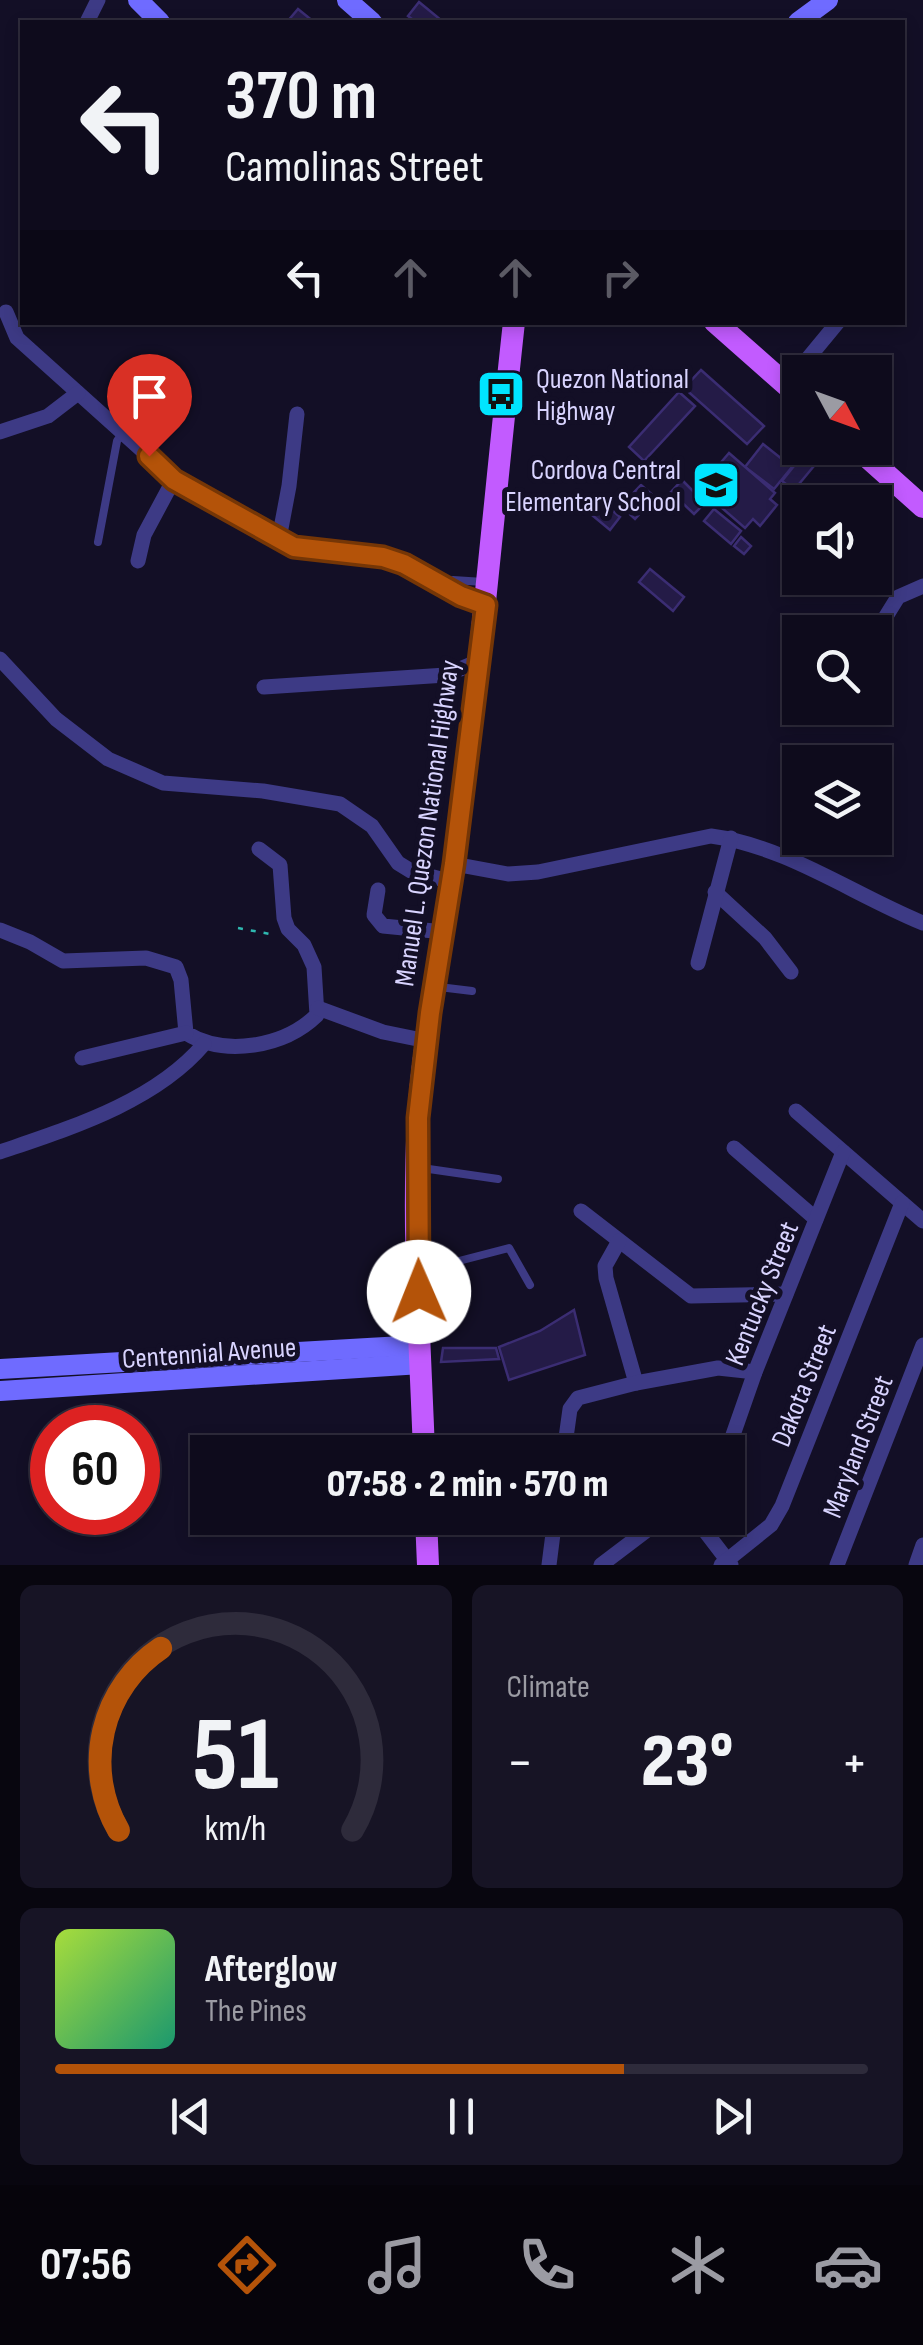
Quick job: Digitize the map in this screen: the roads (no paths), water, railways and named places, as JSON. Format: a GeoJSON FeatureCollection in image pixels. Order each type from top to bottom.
{"type":"FeatureCollection","features":[{"type":"Feature","properties":{"kind":"main road","name":"Manuel L. Quezon National Highway"},"geometry":{"type":"LineString","coordinates":[[423,1435],[418,1118],[487,594],[509,325]]}},
{"type":"Feature","properties":{"kind":"main road"},"geometry":{"type":"LineString","coordinates":[[718,325],[782,381]]}},
{"type":"Feature","properties":{"kind":"main road"},"geometry":{"type":"LineString","coordinates":[[876,465],[923,506]]}},
{"type":"Feature","properties":{"kind":"main road"},"geometry":{"type":"LineString","coordinates":[[427,1535],[428,1565]]}},
{"type":"Feature","properties":{"kind":"street"},"geometry":{"type":"LineString","coordinates":[[138,0],[158,20]]}},
{"type":"Feature","properties":{"kind":"street"},"geometry":{"type":"LineString","coordinates":[[347,0],[370,20]]}},
{"type":"Feature","properties":{"kind":"street"},"geometry":{"type":"LineString","coordinates":[[801,20],[828,0]]}},
{"type":"Feature","properties":{"kind":"street"},"geometry":{"type":"LineString","coordinates":[[10,311],[17,338],[174,480],[279,538],[311,551],[383,557],[448,588],[487,594]]}},
{"type":"Feature","properties":{"kind":"street"},"geometry":{"type":"LineString","coordinates":[[816,355],[836,325]]}},
{"type":"Feature","properties":{"kind":"street"},"geometry":{"type":"LineString","coordinates":[[0,432],[48,416],[78,393]]}},
{"type":"Feature","properties":{"kind":"street"},"geometry":{"type":"LineString","coordinates":[[279,538],[297,414]]}},
{"type":"Feature","properties":{"kind":"street"},"geometry":{"type":"LineString","coordinates":[[138,561],[144,536],[174,480]]}},
{"type":"Feature","properties":{"kind":"street"},"geometry":{"type":"LineString","coordinates":[[887,615],[898,597],[923,586]]}},
{"type":"Feature","properties":{"kind":"street"},"geometry":{"type":"LineString","coordinates":[[0,658],[56,719],[108,759],[163,783],[263,791],[340,804],[372,826],[398,863],[411,871],[538,872],[693,838],[731,838],[780,856],[923,923]]}},
{"type":"Feature","properties":{"kind":"street"},"geometry":{"type":"LineString","coordinates":[[264,687],[446,675],[479,661]]}},
{"type":"Feature","properties":{"kind":"street"},"geometry":{"type":"LineString","coordinates":[[698,962],[731,838]]}},
{"type":"Feature","properties":{"kind":"street"},"geometry":{"type":"LineString","coordinates":[[82,1058],[186,1034],[204,1044],[243,1047],[289,1034],[306,1026],[316,1015],[314,967],[284,918],[280,865],[259,850]]}},
{"type":"Feature","properties":{"kind":"street"},"geometry":{"type":"LineString","coordinates":[[378,890],[374,915],[382,926],[444,932]]}},
{"type":"Feature","properties":{"kind":"street"},"geometry":{"type":"LineString","coordinates":[[715,892],[765,938],[791,972]]}},
{"type":"Feature","properties":{"kind":"street"},"geometry":{"type":"LineString","coordinates":[[0,930],[62,961],[146,958],[176,967],[181,980],[186,1034]]}},
{"type":"Feature","properties":{"kind":"street"},"geometry":{"type":"LineString","coordinates":[[318,1008],[383,1032],[427,1041]]}},
{"type":"Feature","properties":{"kind":"street"},"geometry":{"type":"LineString","coordinates":[[0,1152],[97,1115],[150,1089],[204,1044]]}},
{"type":"Feature","properties":{"kind":"street"},"geometry":{"type":"LineString","coordinates":[[796,1112],[923,1221]]}},
{"type":"Feature","properties":{"kind":"street"},"geometry":{"type":"LineString","coordinates":[[734,1148],[816,1219]]}},
{"type":"Feature","properties":{"kind":"street","name":"Kentucky Street"},"geometry":{"type":"LineString","coordinates":[[733,1435],[844,1152]]}},
{"type":"Feature","properties":{"kind":"street","name":"Dakota Street"},"geometry":{"type":"LineString","coordinates":[[726,1564],[771,1525],[782,1506],[902,1203]]}},
{"type":"Feature","properties":{"kind":"street"},"geometry":{"type":"LineString","coordinates":[[581,1211],[691,1296],[786,1294]]}},
{"type":"Feature","properties":{"kind":"street"},"geometry":{"type":"LineString","coordinates":[[620,1241],[605,1266],[606,1278],[636,1382]]}},
{"type":"Feature","properties":{"kind":"street","name":"Maryland Street"},"geometry":{"type":"LineString","coordinates":[[838,1565],[923,1346]]}},
{"type":"Feature","properties":{"kind":"street","name":"Centennial Avenue"},"geometry":{"type":"LineString","coordinates":[[0,1369],[421,1354]]}},
{"type":"Feature","properties":{"kind":"street","name":"Centennial Avenue"},"geometry":{"type":"LineString","coordinates":[[0,1392],[421,1354]]}},
{"type":"Feature","properties":{"kind":"street"},"geometry":{"type":"LineString","coordinates":[[29,1389],[31,1366]]}},
{"type":"Feature","properties":{"kind":"street"},"geometry":{"type":"LineString","coordinates":[[567,1435],[572,1404],[578,1398],[636,1382],[718,1368],[756,1372]]}},
{"type":"Feature","properties":{"kind":"street"},"geometry":{"type":"LineString","coordinates":[[549,1565],[553,1535]]}},
{"type":"Feature","properties":{"kind":"street"},"geometry":{"type":"LineString","coordinates":[[602,1565],[641,1535]]}},
{"type":"Feature","properties":{"kind":"street"},"geometry":{"type":"LineString","coordinates":[[706,1535],[726,1564]]}},
{"type":"Feature","properties":{"kind":"street"},"geometry":{"type":"LineString","coordinates":[[916,1565],[923,1545]]}},
{"type":"Feature","properties":{"kind":"lane"},"geometry":{"type":"LineString","coordinates":[[98,542],[117,440],[123,432]]}},
{"type":"Feature","properties":{"kind":"lane"},"geometry":{"type":"LineString","coordinates":[[434,986],[472,992]]}},
{"type":"Feature","properties":{"kind":"lane"},"geometry":{"type":"LineString","coordinates":[[418,1168],[498,1178]]}},
{"type":"Feature","properties":{"kind":"lane"},"geometry":{"type":"LineString","coordinates":[[418,1254],[455,1262],[509,1248],[530,1286]]}},
{"type":"Feature","properties":{"kind":"place","name":"Quezon National Highway"},"geometry":{"type":"Point","coordinates":[501,394]}},
{"type":"Feature","properties":{"kind":"place","name":"Cordova Central Elementary School"},"geometry":{"type":"Point","coordinates":[716,485]}}]}
